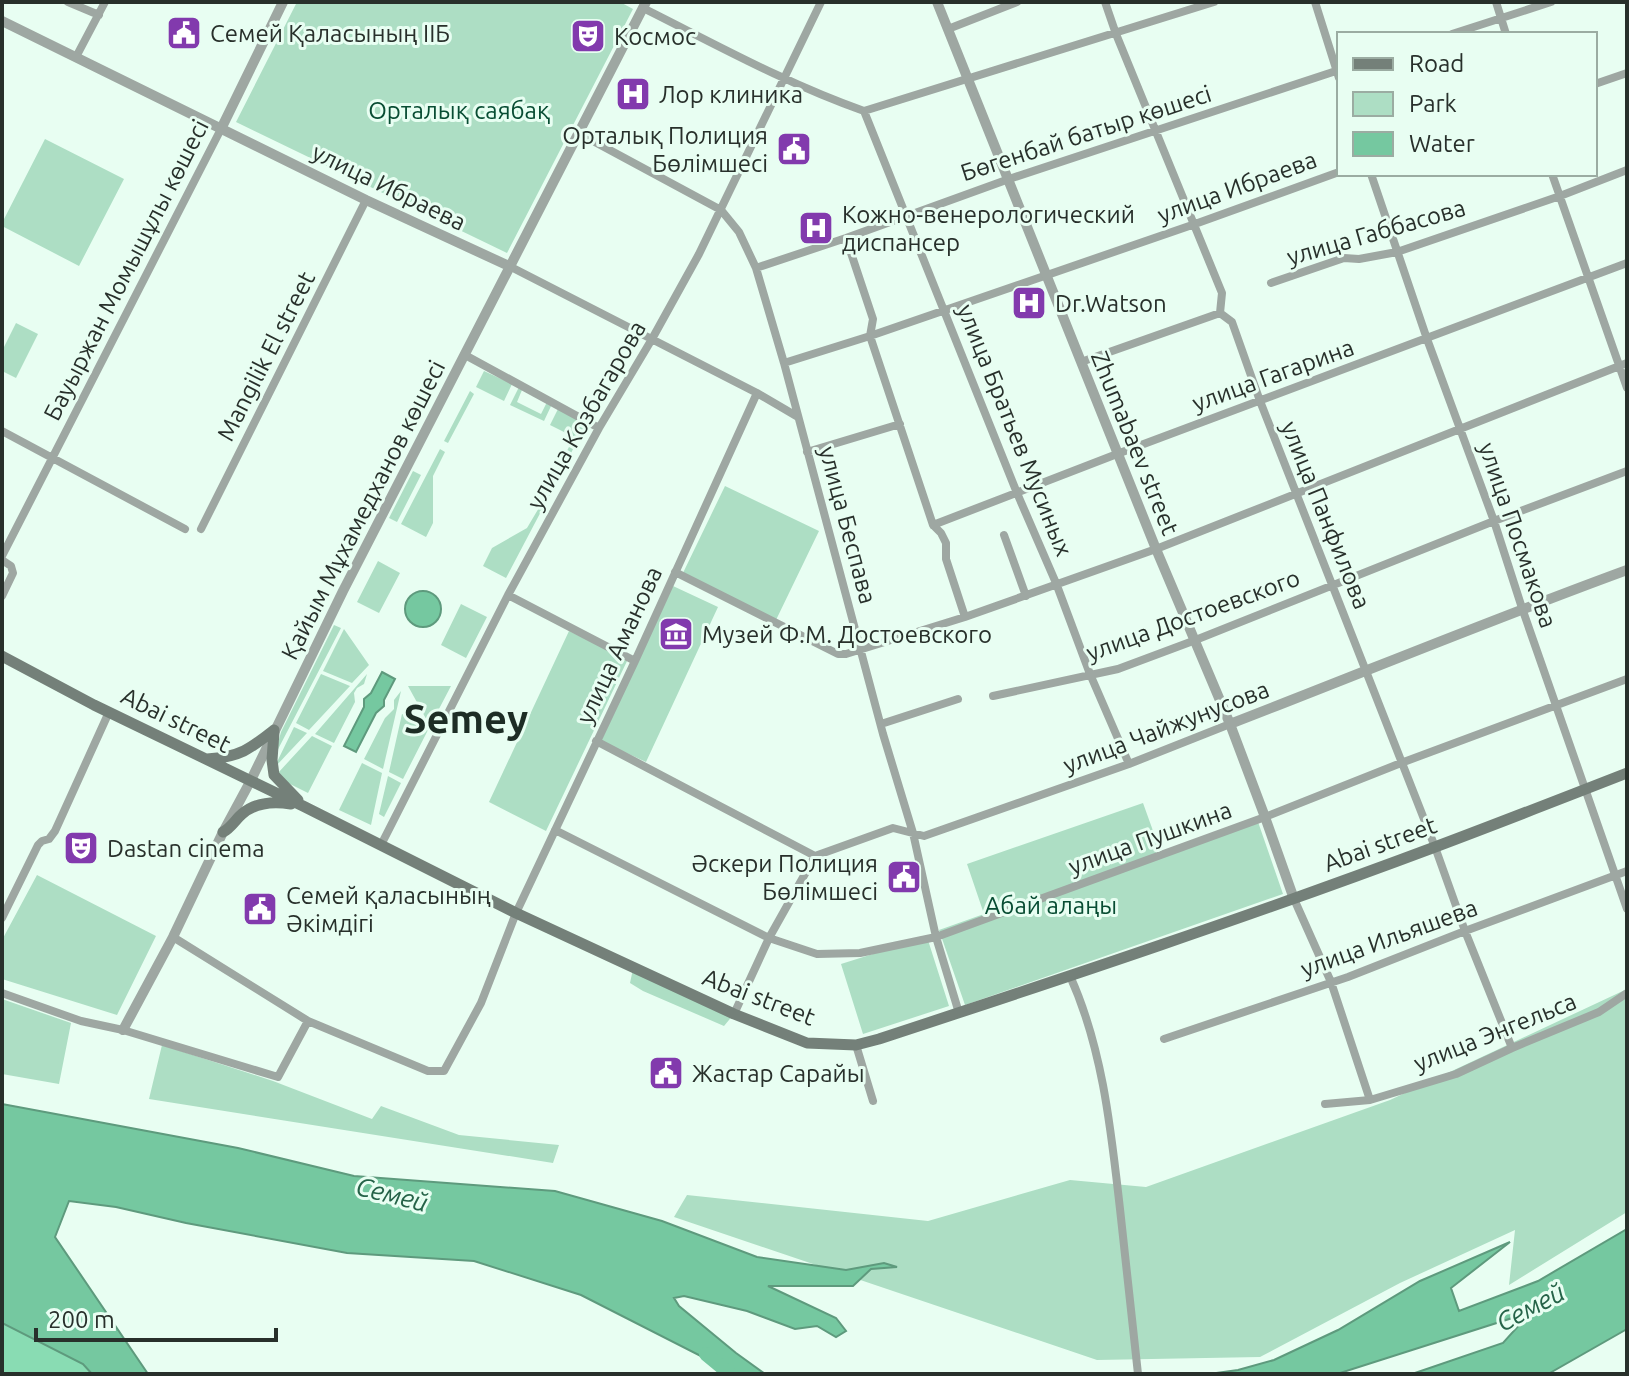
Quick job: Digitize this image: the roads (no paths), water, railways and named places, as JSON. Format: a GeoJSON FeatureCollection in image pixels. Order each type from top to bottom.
{"type":"FeatureCollection","features":[{"type":"Feature","properties":{"kind":"main road","name":"Abai street"},"geometry":{"type":"LineString","coordinates":[[2,656],[516,913],[734,1014],[807,1043],[856,1045],[959,1013],[1294,899],[1627,773]]}},
{"type":"Feature","properties":{"kind":"main road"},"geometry":{"type":"LineString","coordinates":[[205,759],[243,752],[274,731]]}},
{"type":"Feature","properties":{"kind":"main road"},"geometry":{"type":"LineString","coordinates":[[274,731],[274,775],[303,806]]}},
{"type":"Feature","properties":{"kind":"main road"},"geometry":{"type":"LineString","coordinates":[[223,832],[256,805],[270,802],[303,806]]}},
{"type":"Feature","properties":{"kind":"street"},"geometry":{"type":"LineString","coordinates":[[68,2],[99,15]]}},
{"type":"Feature","properties":{"kind":"street"},"geometry":{"type":"LineString","coordinates":[[76,57],[105,2]]}},
{"type":"Feature","properties":{"kind":"street","name":"Бауыржан Момышұлы көшесі"},"geometry":{"type":"LineString","coordinates":[[2,558],[283,2]]}},
{"type":"Feature","properties":{"kind":"street","name":"улица Козбагарова"},"geometry":{"type":"LineString","coordinates":[[381,845],[508,595],[721,210],[821,2]]}},
{"type":"Feature","properties":{"kind":"street","name":"Zhumabaev street"},"geometry":{"type":"LineString","coordinates":[[937,2],[1117,454],[1230,724],[1294,899]]}},
{"type":"Feature","properties":{"kind":"street"},"geometry":{"type":"LineString","coordinates":[[948,29],[1017,2]]}},
{"type":"Feature","properties":{"kind":"street","name":"улица Панфилова"},"geometry":{"type":"LineString","coordinates":[[1105,2],[1222,293],[1220,313],[1232,322],[1512,1048]]}},
{"type":"Feature","properties":{"kind":"street"},"geometry":{"type":"LineString","coordinates":[[640,5],[785,79],[864,111],[1214,2]]}},
{"type":"Feature","properties":{"kind":"street"},"geometry":{"type":"LineString","coordinates":[[1315,2],[1337,70]]}},
{"type":"Feature","properties":{"kind":"street"},"geometry":{"type":"LineString","coordinates":[[1496,2],[1505,32]]}},
{"type":"Feature","properties":{"kind":"street"},"geometry":{"type":"LineString","coordinates":[[1458,32],[1551,2]]}},
{"type":"Feature","properties":{"kind":"street","name":"Қайым Мұхамедханов көшесі"},"geometry":{"type":"LineString","coordinates":[[123,1030],[173,937],[343,591],[580,134],[640,5]]}},
{"type":"Feature","properties":{"kind":"street","name":"улица Ибраева"},"geometry":{"type":"LineString","coordinates":[[2,21],[366,200],[511,267],[798,417]]}},
{"type":"Feature","properties":{"kind":"street","name":"Бөгенбай батыр көшесі"},"geometry":{"type":"LineString","coordinates":[[756,268],[1009,179],[1337,73]]}},
{"type":"Feature","properties":{"kind":"street"},"geometry":{"type":"LineString","coordinates":[[1597,83],[1627,73]]}},
{"type":"Feature","properties":{"kind":"street","name":"улица Братьев Мусиных"},"geometry":{"type":"LineString","coordinates":[[864,111],[1129,764]]}},
{"type":"Feature","properties":{"kind":"street","name":"улица Беспава"},"geometry":{"type":"LineString","coordinates":[[580,134],[721,210],[739,232],[756,268],[913,833],[936,937],[959,1013]]}},
{"type":"Feature","properties":{"kind":"street","name":"улица Габбасова"},"geometry":{"type":"LineString","coordinates":[[1271,283],[1344,258],[1359,259],[1397,252],[1627,170]]}},
{"type":"Feature","properties":{"kind":"street","name":"улица Ибраева"},"geometry":{"type":"LineString","coordinates":[[784,363],[870,336],[1337,173]]}},
{"type":"Feature","properties":{"kind":"street","name":"улица Посмакова"},"geometry":{"type":"LineString","coordinates":[[1372,176],[1627,909]]}},
{"type":"Feature","properties":{"kind":"street"},"geometry":{"type":"LineString","coordinates":[[1553,176],[1588,278],[1623,364],[1627,388]]}},
{"type":"Feature","properties":{"kind":"street","name":"Mangilik El street"},"geometry":{"type":"LineString","coordinates":[[201,529],[366,200]]}},
{"type":"Feature","properties":{"kind":"street"},"geometry":{"type":"LineString","coordinates":[[846,238],[873,319],[870,336],[933,525],[946,543],[946,559],[965,617]]}},
{"type":"Feature","properties":{"kind":"street","name":"улица Гагарина"},"geometry":{"type":"LineString","coordinates":[[933,525],[1627,263]]}},
{"type":"Feature","properties":{"kind":"street"},"geometry":{"type":"LineString","coordinates":[[1081,362],[1220,313]]}},
{"type":"Feature","properties":{"kind":"street"},"geometry":{"type":"LineString","coordinates":[[465,355],[599,428]]}},
{"type":"Feature","properties":{"kind":"street"},"geometry":{"type":"LineString","coordinates":[[675,572],[838,654],[861,651],[1156,549],[1623,364]]}},
{"type":"Feature","properties":{"kind":"street","name":"улица Аманова"},"geometry":{"type":"LineString","coordinates":[[308,1021],[428,1071],[444,1071],[481,1003],[516,913],[757,393]]}},
{"type":"Feature","properties":{"kind":"street"},"geometry":{"type":"LineString","coordinates":[[807,452],[900,424]]}},
{"type":"Feature","properties":{"kind":"street"},"geometry":{"type":"LineString","coordinates":[[2,431],[185,529]]}},
{"type":"Feature","properties":{"kind":"street","name":"улица Достоевского"},"geometry":{"type":"LineString","coordinates":[[993,696],[1118,669],[1627,471]]}},
{"type":"Feature","properties":{"kind":"street"},"geometry":{"type":"LineString","coordinates":[[1004,535],[1026,596]]}},
{"type":"Feature","properties":{"kind":"street"},"geometry":{"type":"LineString","coordinates":[[2,558],[11,566],[13,573],[2,596]]}},
{"type":"Feature","properties":{"kind":"street","name":"улица Чайжунусова"},"geometry":{"type":"LineString","coordinates":[[815,856],[893,828],[924,836],[1129,764],[1522,608],[1627,570]]}},
{"type":"Feature","properties":{"kind":"street"},"geometry":{"type":"LineString","coordinates":[[508,595],[635,661]]}},
{"type":"Feature","properties":{"kind":"street","name":"улица Пушкина"},"geometry":{"type":"LineString","coordinates":[[555,830],[769,938],[817,954],[860,953],[936,937],[1265,817],[1627,679]]}},
{"type":"Feature","properties":{"kind":"street"},"geometry":{"type":"LineString","coordinates":[[881,724],[958,699]]}},
{"type":"Feature","properties":{"kind":"street"},"geometry":{"type":"LineString","coordinates":[[2,918],[38,845],[55,831],[109,712]]}},
{"type":"Feature","properties":{"kind":"street"},"geometry":{"type":"LineString","coordinates":[[596,741],[815,856],[769,938],[734,1014]]}},
{"type":"Feature","properties":{"kind":"street","name":"улица Ильяшева"},"geometry":{"type":"LineString","coordinates":[[1164,1039],[1348,977],[1627,871]]}},
{"type":"Feature","properties":{"kind":"street"},"geometry":{"type":"LineString","coordinates":[[1294,899],[1331,982],[1370,1100]]}},
{"type":"Feature","properties":{"kind":"street"},"geometry":{"type":"LineString","coordinates":[[2,993],[81,1021],[123,1030],[278,1077],[308,1021],[173,937]]}},
{"type":"Feature","properties":{"kind":"street"},"geometry":{"type":"LineString","coordinates":[[1070,976],[1082,1003],[1103,1084],[1138,1374]]}},
{"type":"Feature","properties":{"kind":"street","name":"улица Энгельса"},"geometry":{"type":"LineString","coordinates":[[1325,1104],[1370,1100],[1456,1074],[1599,1012],[1627,993]]}},
{"type":"Feature","properties":{"kind":"street"},"geometry":{"type":"LineString","coordinates":[[856,1045],[873,1101]]}},
{"type":"Feature","properties":{"kind":"water"},"geometry":{"type":"Polygon","coordinates":[[[423,591],[436,596],[441,609],[436,622],[423,627],[410,622],[405,609],[410,596],[423,591]]]}},
{"type":"Feature","properties":{"kind":"water"},"geometry":{"type":"Polygon","coordinates":[[[382,672],[395,679],[384,706],[376,713],[356,752],[344,746],[364,707],[364,699],[371,693],[382,672]]]}},
{"type":"Feature","properties":{"kind":"water"},"geometry":{"type":"Polygon","coordinates":[[[2,1104],[238,1148],[354,1176],[555,1191],[662,1221],[757,1257],[846,1270],[884,1263],[897,1267],[871,1269],[853,1286],[768,1286],[836,1318],[846,1331],[836,1337],[817,1326],[795,1329],[747,1311],[684,1296],[674,1298],[679,1306],[765,1374],[736,1374],[581,1295],[474,1261],[347,1253],[116,1207],[69,1201],[55,1237],[148,1374],[92,1374],[83,1364],[2,1323],[2,1104]]]}},
{"type":"Feature","properties":{"kind":"water"},"geometry":{"type":"Polygon","coordinates":[[[1627,1229],[1627,1329],[1548,1374],[1412,1374],[1503,1343],[1531,1312],[1337,1374],[1209,1374],[1274,1360],[1338,1330],[1420,1281],[1510,1242],[1451,1288],[1459,1311],[1538,1281],[1627,1229]]]}},
{"type":"Feature","properties":{"kind":"waterway","name":"Семей"},"geometry":{"type":"LineString","coordinates":[[706,1354],[730,1374]]}},
{"type":"Feature","properties":{"kind":"place","name":"Семей Қаласының ІІБ"},"geometry":{"type":"Point","coordinates":[184,33]}},
{"type":"Feature","properties":{"kind":"place","name":"Космос"},"geometry":{"type":"Point","coordinates":[588,36]}},
{"type":"Feature","properties":{"kind":"place","name":"Лор клиника"},"geometry":{"type":"Point","coordinates":[633,94]}},
{"type":"Feature","properties":{"kind":"place","name":"Орталық Полиция Бөлімшесі"},"geometry":{"type":"Point","coordinates":[794,149]}},
{"type":"Feature","properties":{"kind":"place","name":"Кожно-венерологический диспансер"},"geometry":{"type":"Point","coordinates":[816,228]}},
{"type":"Feature","properties":{"kind":"place","name":"Dr.Watson"},"geometry":{"type":"Point","coordinates":[1029,303]}},
{"type":"Feature","properties":{"kind":"place","name":"Музей Ф.М. Достоевского"},"geometry":{"type":"Point","coordinates":[676,634]}},
{"type":"Feature","properties":{"kind":"place","name":"Dastan cinema"},"geometry":{"type":"Point","coordinates":[81,848]}},
{"type":"Feature","properties":{"kind":"place","name":"Әскери Полиция Бөлімшесі"},"geometry":{"type":"Point","coordinates":[904,877]}},
{"type":"Feature","properties":{"kind":"place","name":"Семей қаласының Әкімдігі"},"geometry":{"type":"Point","coordinates":[260,909]}},
{"type":"Feature","properties":{"kind":"place","name":"Жастар Сарайы"},"geometry":{"type":"Point","coordinates":[666,1073]}},
{"type":"Feature","properties":{"kind":"district","name":"Semey"},"geometry":{"type":"Point","coordinates":[466,718]}},
{"type":"Feature","properties":{"kind":"park label","name":"Орталық саябақ"},"geometry":{"type":"Point","coordinates":[459,110]}},
{"type":"Feature","properties":{"kind":"park label","name":"Абай алаңы"},"geometry":{"type":"Point","coordinates":[1051,905]}}]}
